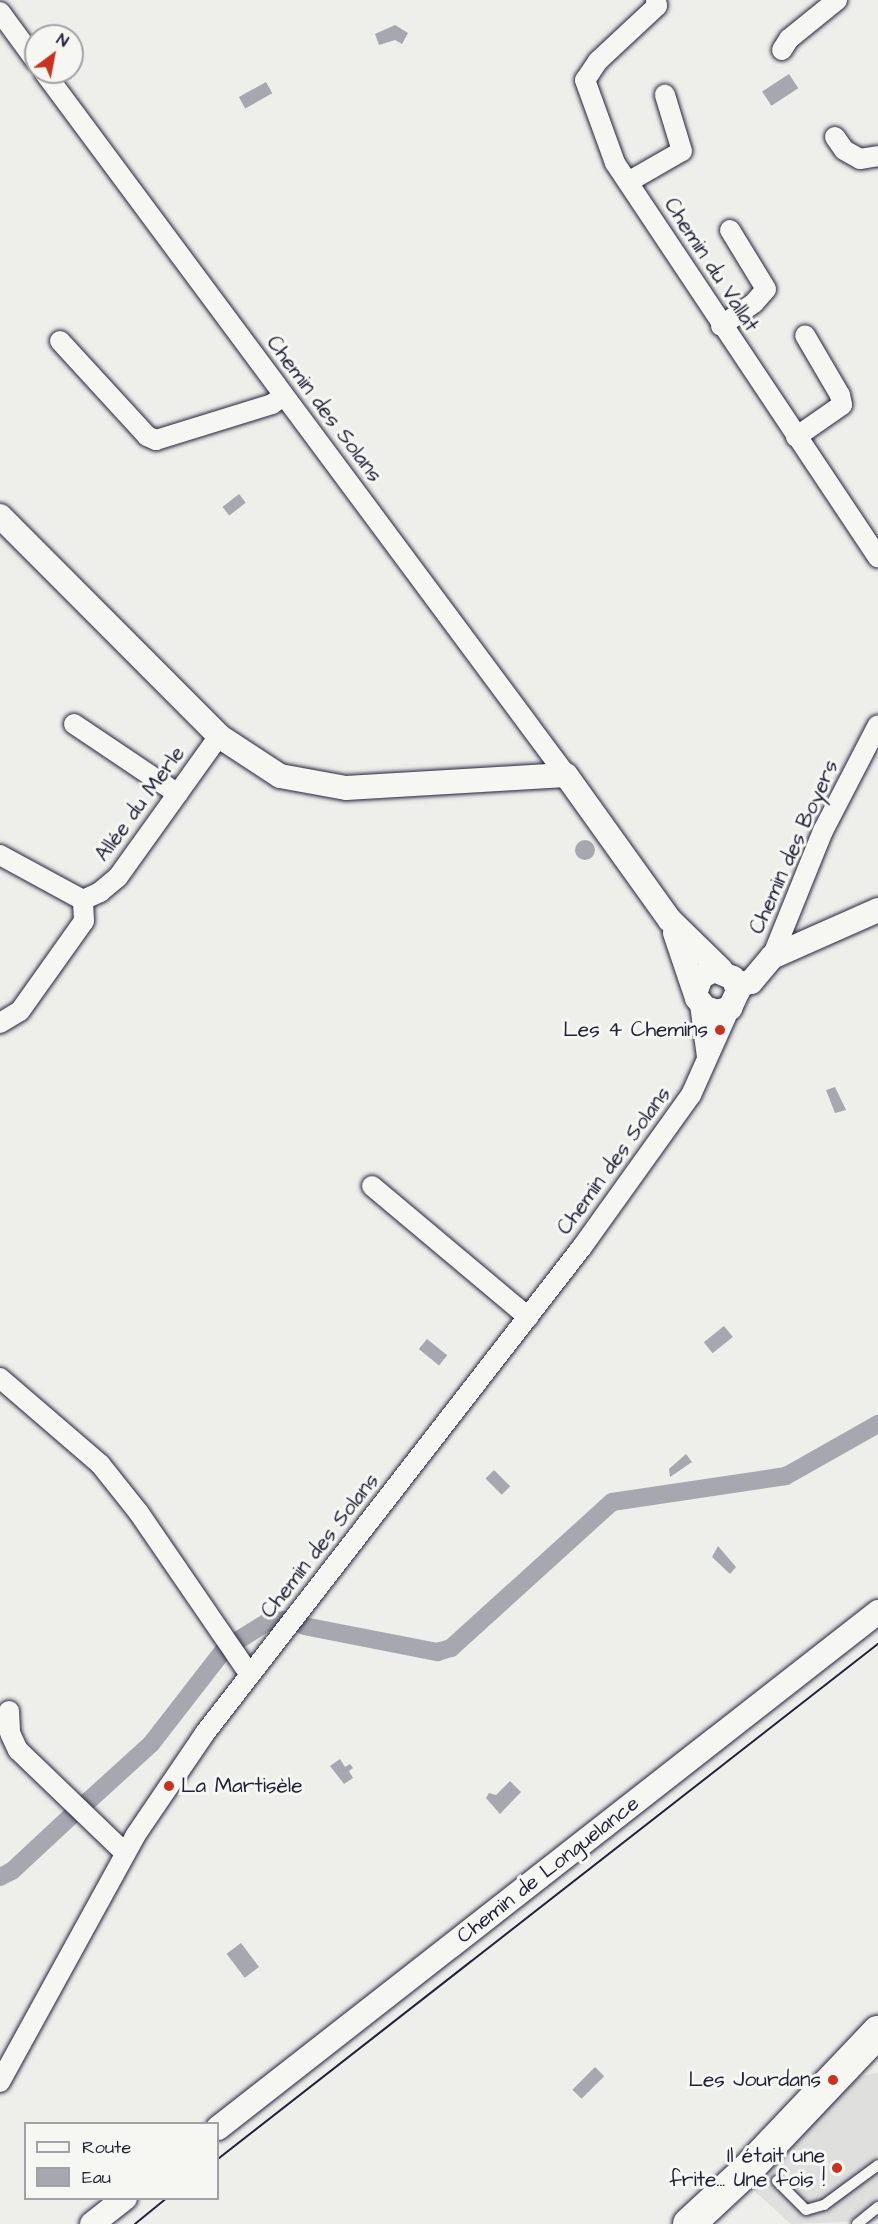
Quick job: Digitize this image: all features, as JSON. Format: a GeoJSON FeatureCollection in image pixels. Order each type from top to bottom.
{"type":"FeatureCollection","features":[{"type":"Feature","properties":{"kind":"main road"},"geometry":{"type":"LineString","coordinates":[[689,2224],[746,2171],[877,2036]]}},
{"type":"Feature","properties":{"kind":"street","name":"Chemin du Vallat"},"geometry":{"type":"LineString","coordinates":[[656,0],[657,6],[598,61],[585,80],[615,163],[721,326],[878,557]]}},
{"type":"Feature","properties":{"kind":"street"},"geometry":{"type":"LineString","coordinates":[[782,50],[789,39],[837,0]]}},
{"type":"Feature","properties":{"kind":"street"},"geometry":{"type":"LineString","coordinates":[[0,12],[24,45]]}},
{"type":"Feature","properties":{"kind":"street","name":"Chemin des Solans"},"geometry":{"type":"LineString","coordinates":[[53,84],[566,775]]}},
{"type":"Feature","properties":{"kind":"street"},"geometry":{"type":"LineString","coordinates":[[628,182],[682,151],[665,95]]}},
{"type":"Feature","properties":{"kind":"street"},"geometry":{"type":"LineString","coordinates":[[835,137],[844,150],[860,159],[878,156]]}},
{"type":"Feature","properties":{"kind":"street"},"geometry":{"type":"LineString","coordinates":[[721,326],[754,303],[766,290],[730,230]]}},
{"type":"Feature","properties":{"kind":"street"},"geometry":{"type":"LineString","coordinates":[[796,437],[842,405],[840,395],[805,335]]}},
{"type":"Feature","properties":{"kind":"street"},"geometry":{"type":"LineString","coordinates":[[60,341],[147,436],[156,440],[272,404],[284,396]]}},
{"type":"Feature","properties":{"kind":"street"},"geometry":{"type":"LineString","coordinates":[[0,516],[219,736],[280,776],[346,788],[566,775],[670,920],[729,977],[737,997],[730,1008],[711,1011],[698,997]]}},
{"type":"Feature","properties":{"kind":"street"},"geometry":{"type":"LineString","coordinates":[[74,724],[178,794]]}},
{"type":"Feature","properties":{"kind":"street","name":"Chemin des Boyers"},"geometry":{"type":"LineString","coordinates":[[772,957],[823,831],[878,725]]}},
{"type":"Feature","properties":{"kind":"street","name":"Allée du Merle"},"geometry":{"type":"LineString","coordinates":[[83,900],[118,877],[219,736]]}},
{"type":"Feature","properties":{"kind":"street"},"geometry":{"type":"LineString","coordinates":[[0,855],[60,891],[83,900],[84,921],[20,1011],[0,1023]]}},
{"type":"Feature","properties":{"kind":"street"},"geometry":{"type":"LineString","coordinates":[[698,997],[701,977],[729,977],[751,982],[772,957],[878,910]]}},
{"type":"Feature","properties":{"kind":"street"},"geometry":{"type":"LineString","coordinates":[[670,920],[698,997],[707,1059]]}},
{"type":"Feature","properties":{"kind":"street","name":"Chemin des Solans"},"geometry":{"type":"LineString","coordinates":[[0,2082],[125,1854],[205,1733],[528,1317],[691,1095],[730,1008]]}},
{"type":"Feature","properties":{"kind":"street"},"geometry":{"type":"LineString","coordinates":[[372,1186],[528,1317]]}},
{"type":"Feature","properties":{"kind":"street"},"geometry":{"type":"LineString","coordinates":[[0,1378],[100,1464],[139,1513],[250,1675]]}},
{"type":"Feature","properties":{"kind":"street","name":"Chemin de Longuelance"},"geometry":{"type":"LineString","coordinates":[[219,2127],[878,1612]]}},
{"type":"Feature","properties":{"kind":"street"},"geometry":{"type":"LineString","coordinates":[[9,1712],[10,1733],[18,1750],[125,1854]]}},
{"type":"Feature","properties":{"kind":"street"},"geometry":{"type":"LineString","coordinates":[[92,2224],[124,2200]]}},
{"type":"Feature","properties":{"kind":"lane"},"geometry":{"type":"LineString","coordinates":[[777,2181],[806,2210],[824,2205],[878,2165]]}},
{"type":"Feature","properties":{"kind":"lane"},"geometry":{"type":"LineString","coordinates":[[857,2224],[878,2207]]}},
{"type":"Feature","properties":{"kind":"shaded area"},"geometry":{"type":"Polygon","coordinates":[[[878,2072],[878,2221],[791,2224],[749,2186],[847,2081],[878,2072]]]}},
{"type":"Feature","properties":{"kind":"water"},"geometry":{"type":"Polygon","coordinates":[[[395,25],[408,33],[402,44],[395,40],[379,45],[375,34],[395,25]]]}},
{"type":"Feature","properties":{"kind":"water"},"geometry":{"type":"Polygon","coordinates":[[[789,74],[798,88],[771,106],[762,91],[789,74]]]}},
{"type":"Feature","properties":{"kind":"water"},"geometry":{"type":"Polygon","coordinates":[[[266,82],[272,93],[245,108],[239,97],[266,82]]]}},
{"type":"Feature","properties":{"kind":"water"},"geometry":{"type":"Polygon","coordinates":[[[239,494],[246,503],[229,516],[222,507],[239,494]]]}},
{"type":"Feature","properties":{"kind":"water"},"geometry":{"type":"Polygon","coordinates":[[[585,840],[592,843],[595,850],[592,857],[585,860],[578,857],[575,850],[578,843],[585,840]]]}},
{"type":"Feature","properties":{"kind":"water"},"geometry":{"type":"Polygon","coordinates":[[[835,1087],[846,1110],[835,1113],[826,1090],[835,1087]]]}},
{"type":"Feature","properties":{"kind":"water"},"geometry":{"type":"Polygon","coordinates":[[[724,1326],[733,1337],[713,1353],[704,1342],[724,1326]]]}},
{"type":"Feature","properties":{"kind":"water"},"geometry":{"type":"Polygon","coordinates":[[[427,1339],[447,1355],[439,1365],[419,1349],[427,1339]]]}},
{"type":"Feature","properties":{"kind":"water"},"geometry":{"type":"Polygon","coordinates":[[[686,1454],[692,1462],[670,1477],[669,1469],[686,1454]]]}},
{"type":"Feature","properties":{"kind":"water"},"geometry":{"type":"Polygon","coordinates":[[[494,1470],[510,1486],[502,1495],[486,1478],[494,1470]]]}},
{"type":"Feature","properties":{"kind":"water"},"geometry":{"type":"Polygon","coordinates":[[[718,1546],[736,1567],[730,1574],[712,1557],[718,1546]]]}},
{"type":"Feature","properties":{"kind":"water"},"geometry":{"type":"Polygon","coordinates":[[[340,1759],[345,1767],[350,1764],[353,1768],[349,1771],[353,1778],[344,1784],[330,1766],[340,1759]]]}},
{"type":"Feature","properties":{"kind":"water"},"geometry":{"type":"Polygon","coordinates":[[[510,1781],[521,1792],[500,1814],[486,1798],[489,1793],[496,1795],[510,1781]]]}},
{"type":"Feature","properties":{"kind":"water"},"geometry":{"type":"Polygon","coordinates":[[[241,1943],[259,1967],[245,1978],[227,1954],[241,1943]]]}},
{"type":"Feature","properties":{"kind":"water"},"geometry":{"type":"Polygon","coordinates":[[[595,2067],[604,2076],[582,2099],[572,2090],[595,2067]]]}},
{"type":"Feature","properties":{"kind":"waterway"},"geometry":{"type":"LineString","coordinates":[[304,1626],[437,1652],[451,1648],[612,1502],[786,1476],[878,1424]]}},
{"type":"Feature","properties":{"kind":"waterway"},"geometry":{"type":"LineString","coordinates":[[237,1641],[268,1622],[284,1620]]}},
{"type":"Feature","properties":{"kind":"waterway"},"geometry":{"type":"LineString","coordinates":[[85,1804],[151,1744],[224,1650]]}},
{"type":"Feature","properties":{"kind":"waterway"},"geometry":{"type":"LineString","coordinates":[[0,1877],[12,1871],[72,1815]]}},
{"type":"Feature","properties":{"kind":"tram line"},"geometry":{"type":"LineString","coordinates":[[219,2158],[878,1644]]}},
{"type":"Feature","properties":{"kind":"tram line"},"geometry":{"type":"LineString","coordinates":[[135,2224],[165,2200]]}},
{"type":"Feature","properties":{"kind":"place","name":"Les 4 Chemins"},"geometry":{"type":"Point","coordinates":[720,1030]}},
{"type":"Feature","properties":{"kind":"place","name":"La Martisèle"},"geometry":{"type":"Point","coordinates":[169,1786]}},
{"type":"Feature","properties":{"kind":"place","name":"Les Jourdans"},"geometry":{"type":"Point","coordinates":[833,2080]}},
{"type":"Feature","properties":{"kind":"place","name":"Il était une frite... Une fois !"},"geometry":{"type":"Point","coordinates":[837,2168]}}]}
